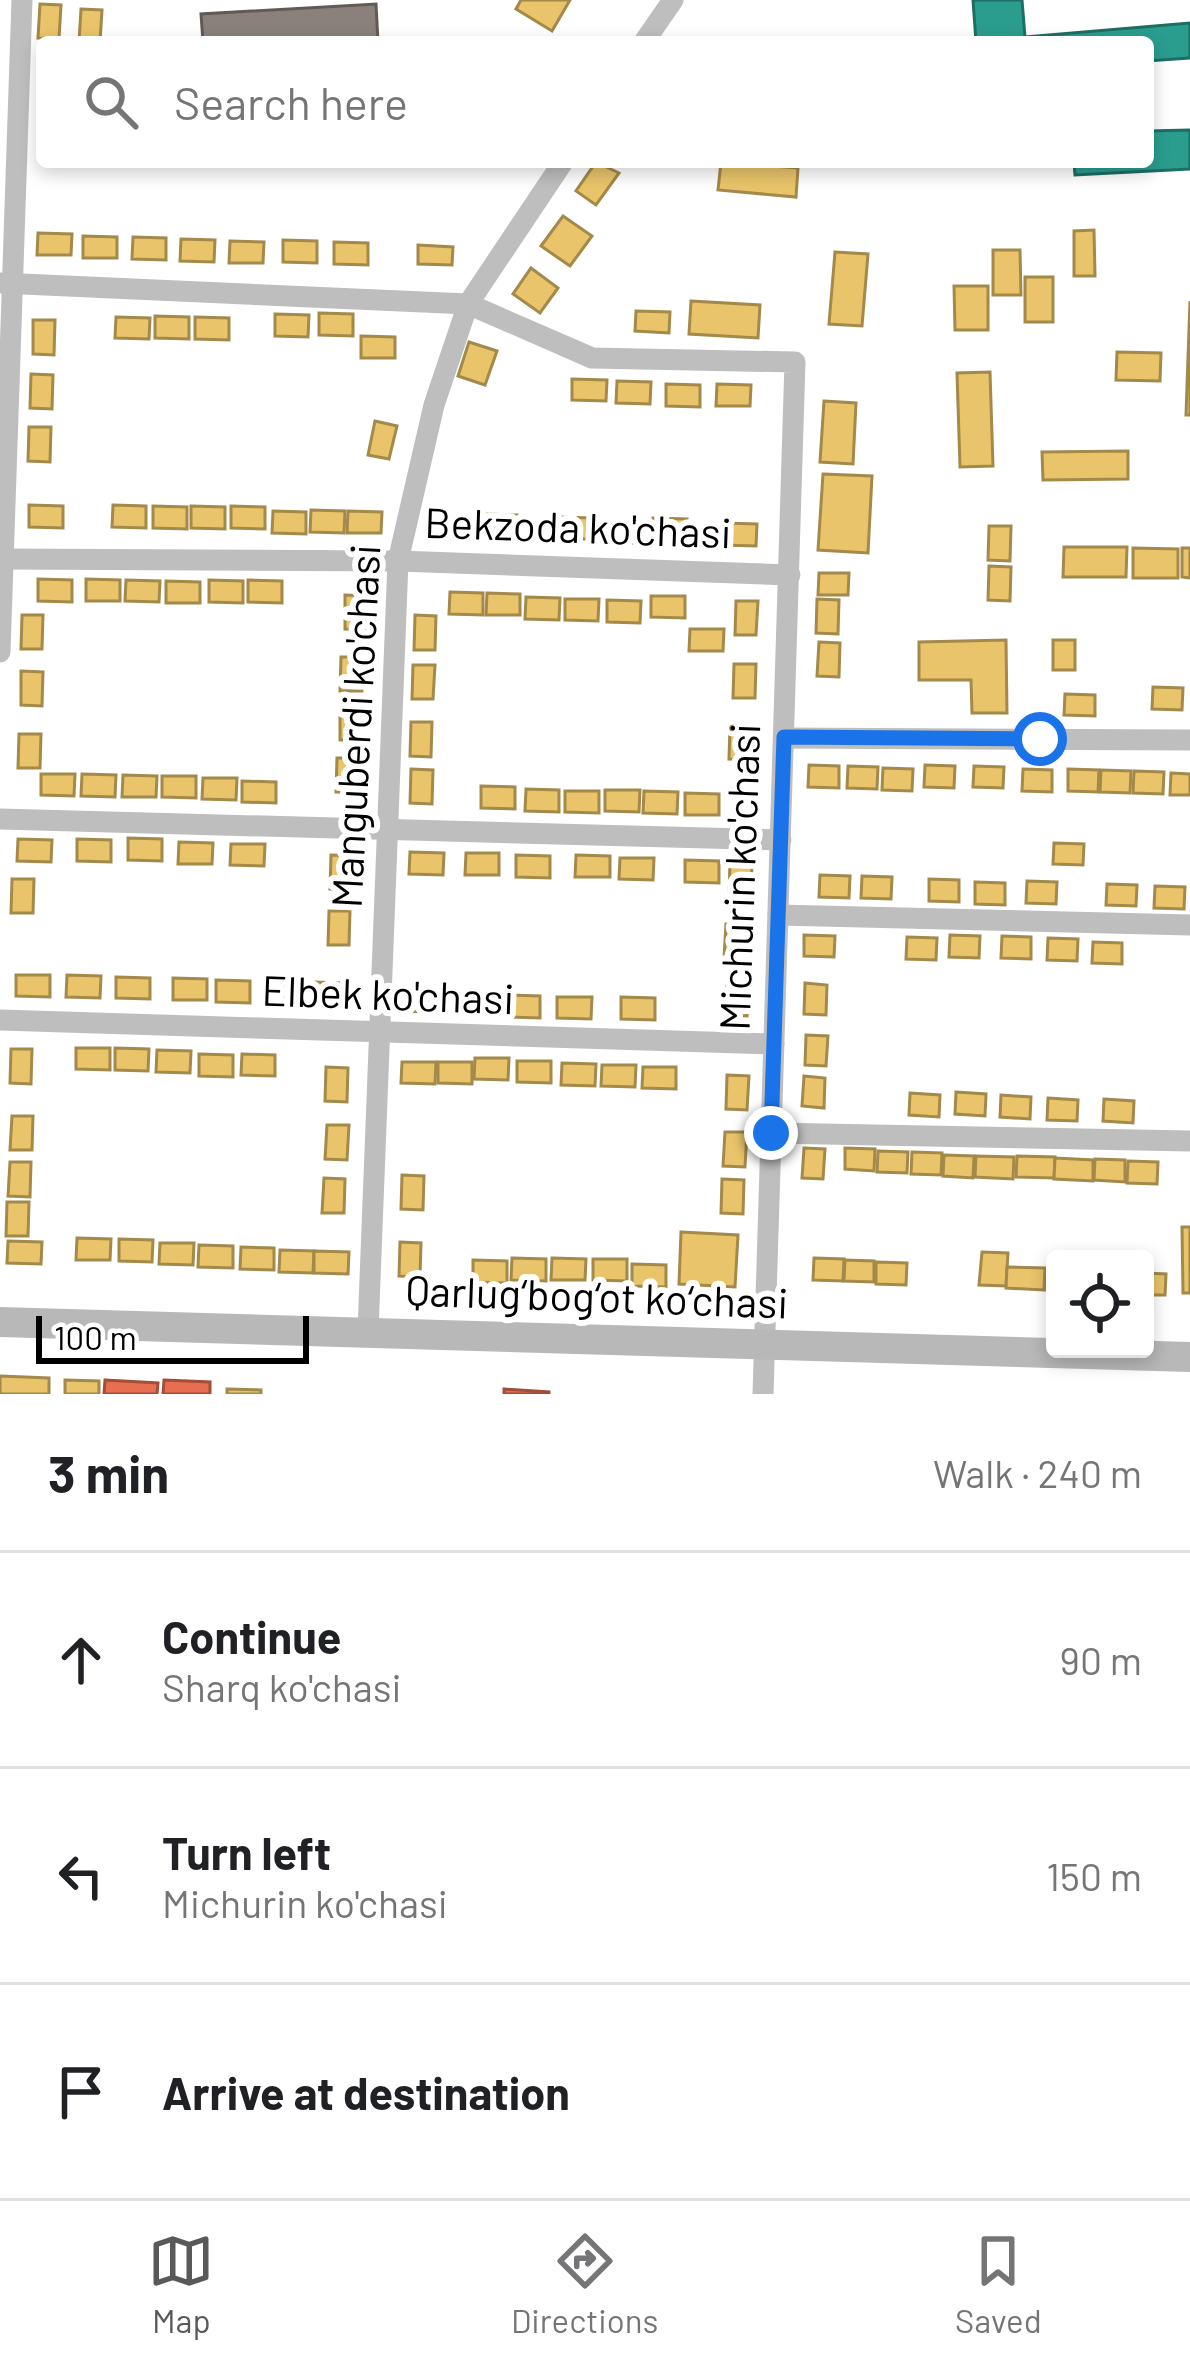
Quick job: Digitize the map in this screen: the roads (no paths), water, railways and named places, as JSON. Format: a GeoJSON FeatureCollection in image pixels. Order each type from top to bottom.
{"type":"FeatureCollection","features":[{"type":"Feature","properties":{"kind":"main road","name":"Qarlug‘bog‘ot ko‘chasi"},"geometry":{"type":"LineString","coordinates":[[0,1322],[1190,1357]]}},
{"type":"Feature","properties":{"kind":"street"},"geometry":{"type":"LineString","coordinates":[[0,652],[10,61],[22,0]]}},
{"type":"Feature","properties":{"kind":"street"},"geometry":{"type":"LineString","coordinates":[[648,36],[673,0]]}},
{"type":"Feature","properties":{"kind":"street","name":"Manguberdi ko'chasi"},"geometry":{"type":"LineString","coordinates":[[368,1331],[398,561],[434,405],[468,304],[559,168]]}},
{"type":"Feature","properties":{"kind":"street"},"geometry":{"type":"LineString","coordinates":[[6,283],[468,304]]}},
{"type":"Feature","properties":{"kind":"street","name":"Michurin ko'chasi"},"geometry":{"type":"LineString","coordinates":[[468,304],[592,358],[795,362],[763,1394]]}},
{"type":"Feature","properties":{"kind":"street","name":"Bekzoda ko'chasi"},"geometry":{"type":"LineString","coordinates":[[3,559],[398,561],[790,575]]}},
{"type":"Feature","properties":{"kind":"street"},"geometry":{"type":"LineString","coordinates":[[784,737],[1190,740]]}},
{"type":"Feature","properties":{"kind":"street"},"geometry":{"type":"LineString","coordinates":[[0,819],[781,840]]}},
{"type":"Feature","properties":{"kind":"street"},"geometry":{"type":"LineString","coordinates":[[778,915],[1190,925]]}},
{"type":"Feature","properties":{"kind":"street","name":"Elbek ko'chasi"},"geometry":{"type":"LineString","coordinates":[[0,1020],[774,1044]]}},
{"type":"Feature","properties":{"kind":"street"},"geometry":{"type":"LineString","coordinates":[[771,1133],[1190,1141]]}}]}
